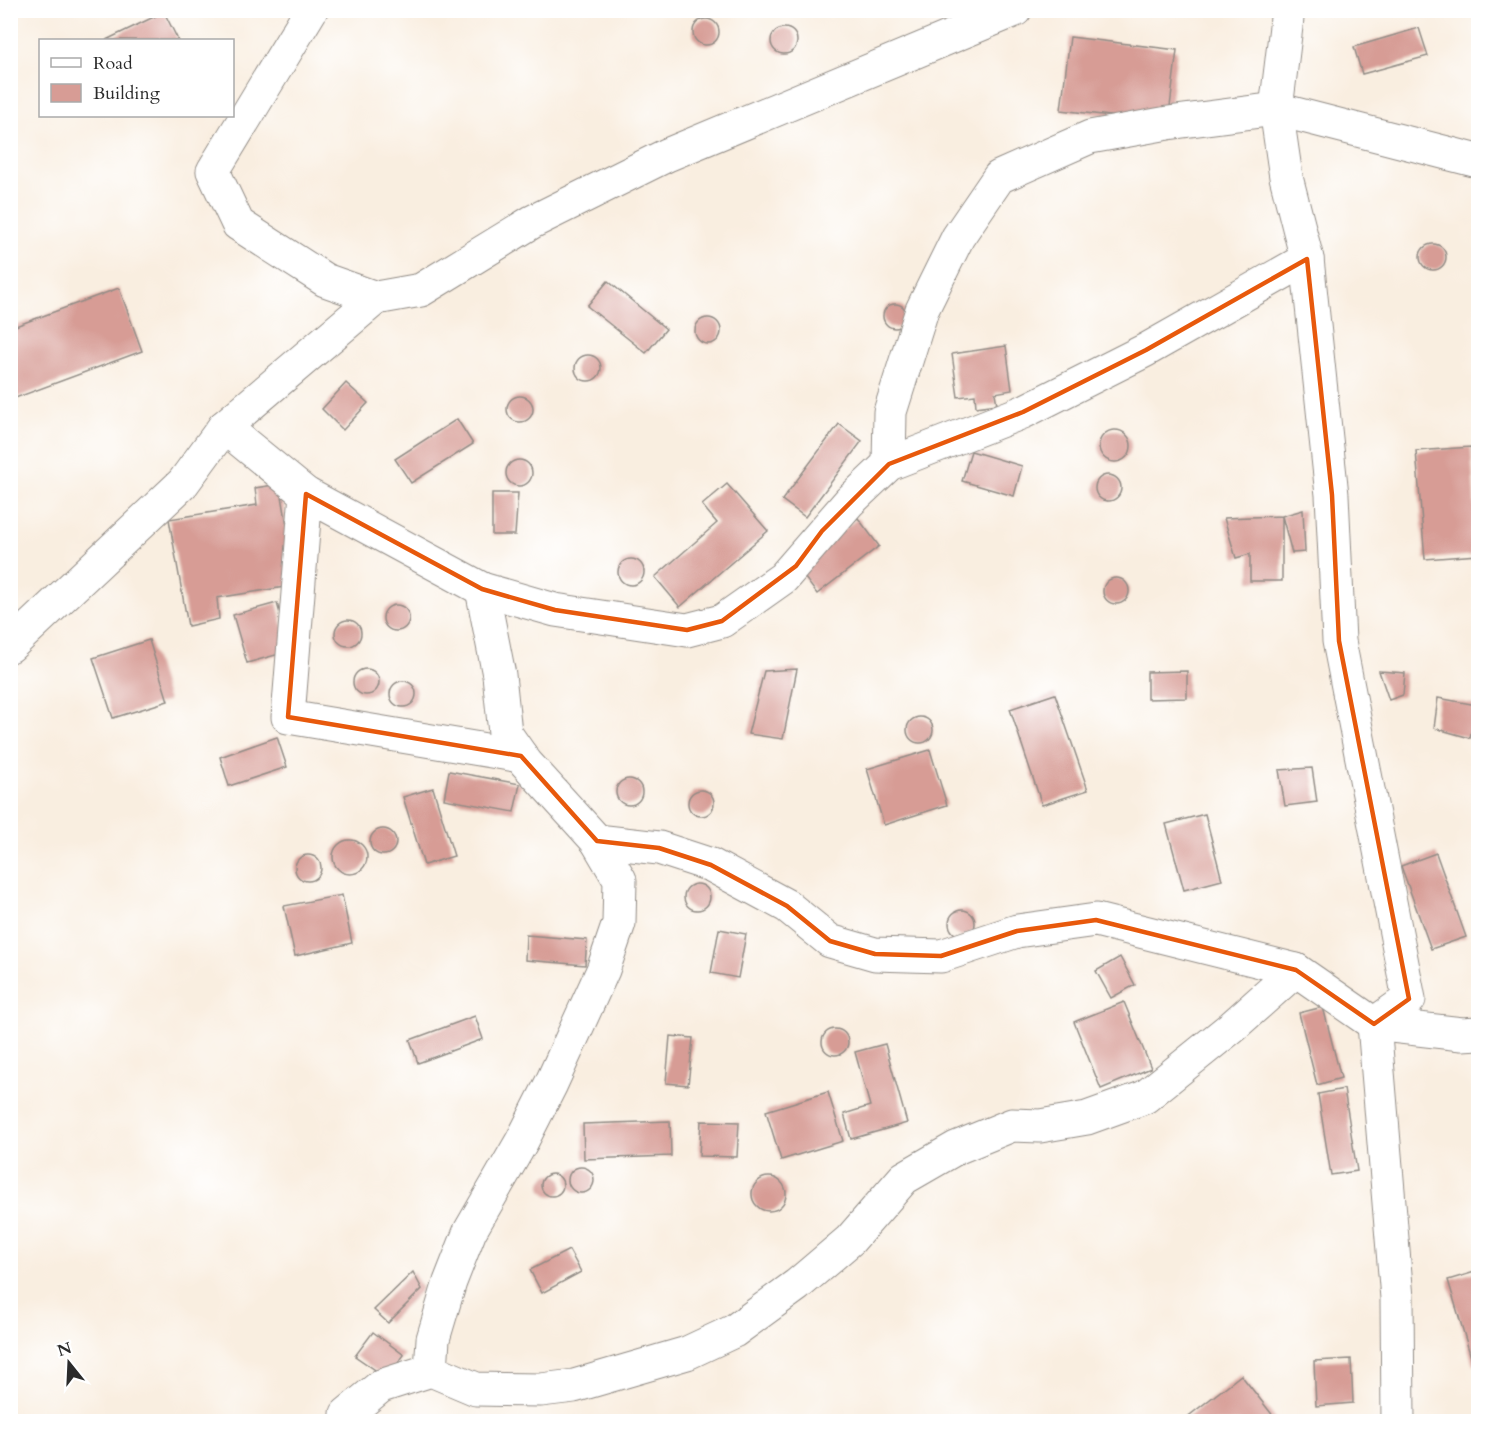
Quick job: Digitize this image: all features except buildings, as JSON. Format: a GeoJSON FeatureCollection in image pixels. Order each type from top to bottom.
{"type":"FeatureCollection","features":[{"type":"Feature","properties":{"kind":"street"},"geometry":{"type":"LineString","coordinates":[[311,10],[213,171],[238,224],[325,280],[376,298],[421,290],[532,222],[667,155],[1014,10]]}},
{"type":"Feature","properties":{"kind":"street"},"geometry":{"type":"LineString","coordinates":[[1288,10],[1276,109],[1286,177],[1307,260],[1332,495],[1339,641],[1409,999],[1374,1024]]}},
{"type":"Feature","properties":{"kind":"street"},"geometry":{"type":"LineString","coordinates":[[889,464],[890,412],[922,310],[958,237],[999,177],[1090,137],[1168,123],[1276,109],[1479,161]]}},
{"type":"Feature","properties":{"kind":"street"},"geometry":{"type":"LineString","coordinates":[[224,427],[306,494],[482,589],[555,610],[687,630],[722,621],[747,605],[796,566],[822,531],[889,464],[1023,412],[1146,350],[1307,260]]}},
{"type":"Feature","properties":{"kind":"street"},"geometry":{"type":"LineString","coordinates":[[10,646],[183,483],[224,427],[376,298]]}},
{"type":"Feature","properties":{"kind":"street"},"geometry":{"type":"LineString","coordinates":[[306,494],[288,717],[521,756]]}},
{"type":"Feature","properties":{"kind":"street"},"geometry":{"type":"LineString","coordinates":[[430,1370],[433,1339],[450,1282],[470,1231],[522,1141],[550,1084],[603,970],[619,923],[620,880],[597,840],[521,756],[505,733],[499,675],[482,589]]}},
{"type":"Feature","properties":{"kind":"street"},"geometry":{"type":"LineString","coordinates":[[597,840],[659,848],[711,865],[787,906],[830,941],[874,954],[941,956],[1017,931],[1096,920],[1296,970],[1374,1024],[1462,1034],[1479,1033]]}},
{"type":"Feature","properties":{"kind":"street"},"geometry":{"type":"LineString","coordinates":[[348,1422],[347,1414],[381,1386],[430,1370],[477,1389],[541,1390],[574,1386],[687,1353],[734,1331],[797,1285],[850,1240],[904,1178],[956,1148],[1012,1125],[1040,1126],[1087,1118],[1145,1097],[1233,1026],[1296,970]]}},
{"type":"Feature","properties":{"kind":"street"},"geometry":{"type":"LineString","coordinates":[[1374,1024],[1397,1298],[1398,1422]]}},
{"type":"Feature","properties":{"kind":"highlighted area"},"geometry":{"type":"Polygon","coordinates":[[[1307,259],[1332,495],[1339,641],[1409,999],[1374,1024],[1296,970],[1096,920],[1017,931],[941,956],[875,954],[830,941],[787,906],[711,865],[659,848],[597,841],[521,756],[288,717],[306,494],[482,589],[555,610],[687,630],[722,621],[796,566],[822,531],[889,464],[1023,412],[1146,350],[1307,259]]]}}]}
